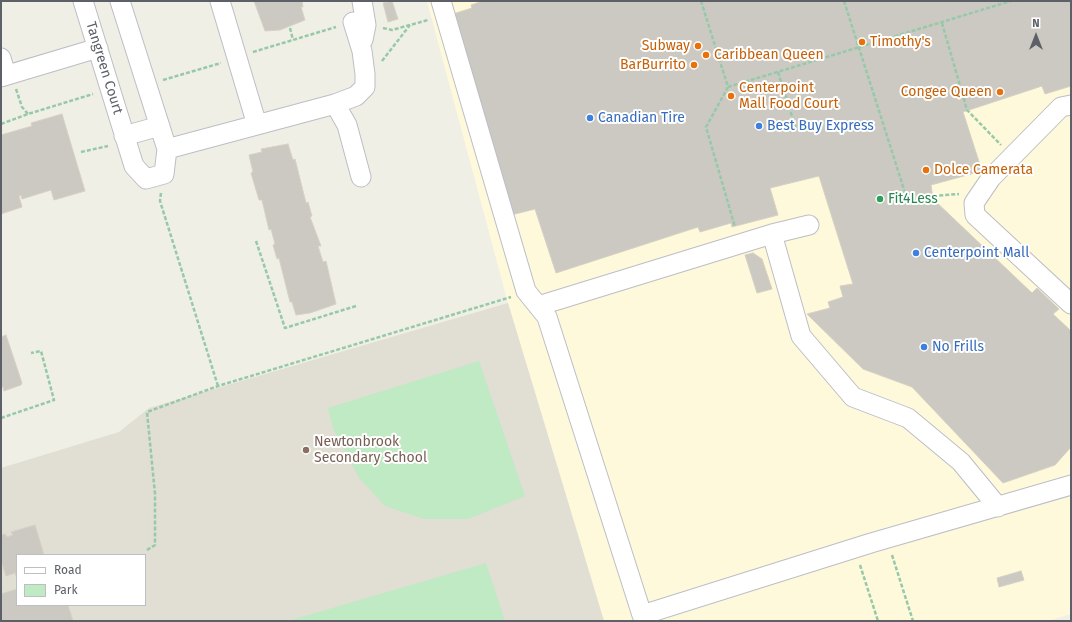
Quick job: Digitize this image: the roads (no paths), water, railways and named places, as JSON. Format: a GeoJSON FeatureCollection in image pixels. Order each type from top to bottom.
{"type":"FeatureCollection","features":[{"type":"Feature","properties":{"kind":"street","name":"Tangreen Court"},"geometry":{"type":"LineString","coordinates":[[84,1],[134,166],[146,179],[164,174],[167,149]]}},
{"type":"Feature","properties":{"kind":"street"},"geometry":{"type":"LineString","coordinates":[[120,1],[167,149],[335,104],[356,96],[365,87],[365,74],[359,23],[362,1]]}},
{"type":"Feature","properties":{"kind":"street"},"geometry":{"type":"LineString","coordinates":[[220,1],[257,125]]}},
{"type":"Feature","properties":{"kind":"street"},"geometry":{"type":"LineString","coordinates":[[443,8],[526,291],[547,317],[642,615],[871,543],[1071,485]]}},
{"type":"Feature","properties":{"kind":"street"},"geometry":{"type":"LineString","coordinates":[[5,71],[98,48]]}},
{"type":"Feature","properties":{"kind":"street"},"geometry":{"type":"LineString","coordinates":[[335,104],[347,125],[361,176]]}},
{"type":"Feature","properties":{"kind":"street"},"geometry":{"type":"LineString","coordinates":[[1071,105],[1061,107],[1012,156],[991,178],[974,203],[975,215],[1071,304]]}},
{"type":"Feature","properties":{"kind":"street"},"geometry":{"type":"LineString","coordinates":[[124,136],[160,126]]}},
{"type":"Feature","properties":{"kind":"street"},"geometry":{"type":"LineString","coordinates":[[538,306],[772,234],[809,225]]}},
{"type":"Feature","properties":{"kind":"street"},"geometry":{"type":"LineString","coordinates":[[772,234],[801,336],[853,397],[908,418],[961,462],[998,507]]}},
{"type":"Feature","properties":{"kind":"place","name":"Timothy's"},"geometry":{"type":"Point","coordinates":[862,42]}},
{"type":"Feature","properties":{"kind":"place","name":"Subway"},"geometry":{"type":"Point","coordinates":[698,46]}},
{"type":"Feature","properties":{"kind":"place","name":"Caribbean Queen"},"geometry":{"type":"Point","coordinates":[706,55]}},
{"type":"Feature","properties":{"kind":"place","name":"BarBurrito"},"geometry":{"type":"Point","coordinates":[694,65]}},
{"type":"Feature","properties":{"kind":"place","name":"Congee Queen"},"geometry":{"type":"Point","coordinates":[1000,92]}},
{"type":"Feature","properties":{"kind":"place","name":"Centerpoint Mall Food Court"},"geometry":{"type":"Point","coordinates":[731,96]}},
{"type":"Feature","properties":{"kind":"place","name":"Canadian Tire"},"geometry":{"type":"Point","coordinates":[590,118]}},
{"type":"Feature","properties":{"kind":"place","name":"Best Buy Express"},"geometry":{"type":"Point","coordinates":[759,126]}},
{"type":"Feature","properties":{"kind":"place","name":"Dolce Camerata"},"geometry":{"type":"Point","coordinates":[926,170]}},
{"type":"Feature","properties":{"kind":"place","name":"Fit4Less"},"geometry":{"type":"Point","coordinates":[880,199]}},
{"type":"Feature","properties":{"kind":"place","name":"Centerpoint Mall"},"geometry":{"type":"Point","coordinates":[916,253]}},
{"type":"Feature","properties":{"kind":"place","name":"No Frills"},"geometry":{"type":"Point","coordinates":[924,347]}},
{"type":"Feature","properties":{"kind":"place","name":"Newtonbrook Secondary School"},"geometry":{"type":"Point","coordinates":[306,450]}}]}
